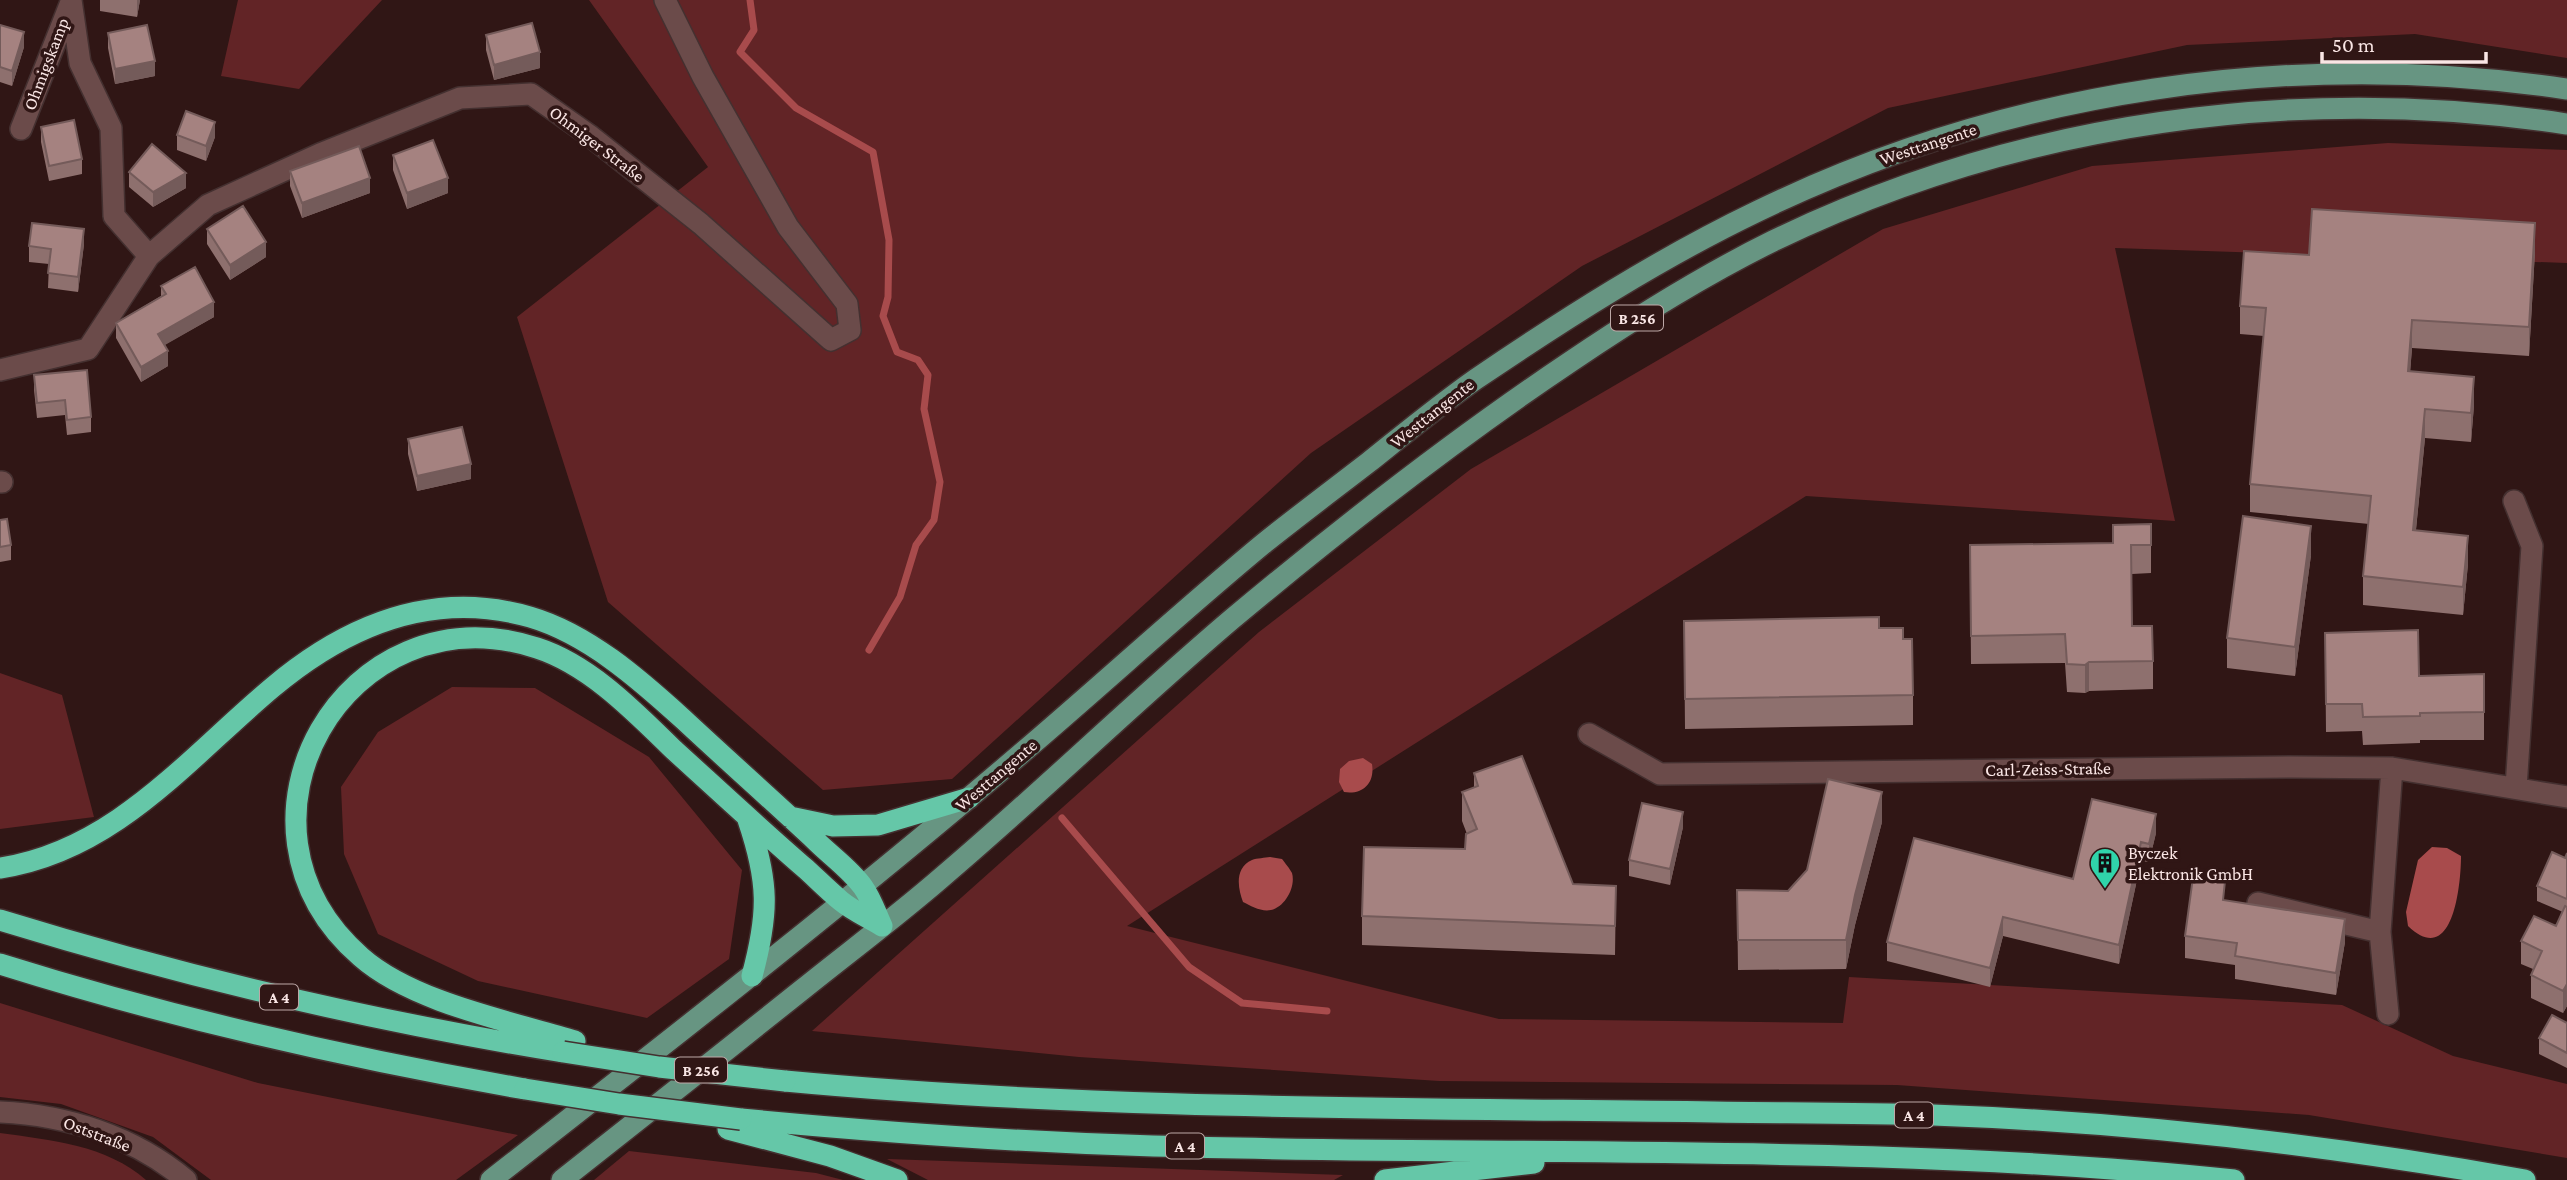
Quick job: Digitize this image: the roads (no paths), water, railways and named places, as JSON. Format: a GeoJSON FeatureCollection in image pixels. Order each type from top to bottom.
{"type":"FeatureCollection","features":[{"type":"Feature","properties":{"kind":"highway"},"geometry":{"type":"LineString","coordinates":[[0,868],[22,864],[64,850],[105,828],[151,796],[190,764],[273,687],[314,656],[345,638],[401,614],[443,607],[485,608],[531,617],[571,635],[644,684],[862,886],[882,926]]}},
{"type":"Feature","properties":{"kind":"highway"},"geometry":{"type":"LineString","coordinates":[[569,1046],[427,996],[362,958],[336,933],[311,891],[302,869],[295,833],[296,797],[304,761],[318,728],[340,699],[366,674],[387,661],[432,642],[468,638],[504,639],[539,649],[572,665],[600,684],[655,731],[747,818],[843,902],[882,926]]}},
{"type":"Feature","properties":{"kind":"highway"},"geometry":{"type":"LineString","coordinates":[[790,817],[833,826],[878,825],[969,798]]}},
{"type":"Feature","properties":{"kind":"highway"},"geometry":{"type":"LineString","coordinates":[[747,818],[760,856],[765,897],[762,937],[752,976]]}},
{"type":"Feature","properties":{"kind":"highway","name":"A 4"},"geometry":{"type":"LineString","coordinates":[[0,920],[96,949],[267,994],[461,1035],[569,1046],[659,1067],[785,1081],[905,1092],[1162,1104],[1935,1115],[2138,1128],[2238,1138],[2437,1164],[2525,1180]]}},
{"type":"Feature","properties":{"kind":"highway","name":"A 4"},"geometry":{"type":"LineString","coordinates":[[0,964],[182,1017],[352,1056],[524,1089],[734,1124],[1077,1143],[1935,1158],[2132,1169],[2234,1180]]}},
{"type":"Feature","properties":{"kind":"highway"},"geometry":{"type":"LineString","coordinates":[[734,1124],[897,1180]]}},
{"type":"Feature","properties":{"kind":"highway"},"geometry":{"type":"LineString","coordinates":[[1385,1180],[1630,1153]]}},
{"type":"Feature","properties":{"kind":"main road","name":"Westtangente"},"geometry":{"type":"LineString","coordinates":[[491,1180],[843,902],[969,798],[1263,544],[1472,382],[1672,255],[1772,204],[1840,174],[1922,144],[1994,123],[2091,100],[2178,86],[2264,77],[2351,73],[2439,75],[2567,89]]}},
{"type":"Feature","properties":{"kind":"main road","name":"Westtangente"},"geometry":{"type":"LineString","coordinates":[[562,1180],[940,880],[1095,738],[1358,515],[1491,415],[1625,325],[1698,281],[1773,241],[1851,207],[1931,177],[2013,152],[2095,133],[2179,119],[2349,107],[2435,109],[2567,124]]}},
{"type":"Feature","properties":{"kind":"street","name":"Ohmigskamp"},"geometry":{"type":"LineString","coordinates":[[21,129],[71,0]]}},
{"type":"Feature","properties":{"kind":"street","name":"Ohmigskamp"},"geometry":{"type":"LineString","coordinates":[[71,0],[80,63],[111,128],[114,216],[149,256]]}},
{"type":"Feature","properties":{"kind":"street","name":"Ohmiger Straße"},"geometry":{"type":"LineString","coordinates":[[0,370],[88,349],[149,256],[208,205],[320,154],[460,98],[531,94],[589,135],[701,224],[831,340],[850,330],[847,304],[788,227],[703,77],[665,0]]}},
{"type":"Feature","properties":{"kind":"street"},"geometry":{"type":"LineString","coordinates":[[2514,501],[2532,546],[2516,788]]}},
{"type":"Feature","properties":{"kind":"street","name":"Carl-Zeiss-Straße"},"geometry":{"type":"LineString","coordinates":[[1589,734],[1660,774],[2392,768],[2567,797]]}},
{"type":"Feature","properties":{"kind":"street"},"geometry":{"type":"LineString","coordinates":[[2388,1014],[2381,932],[2392,768]]}},
{"type":"Feature","properties":{"kind":"street"},"geometry":{"type":"LineString","coordinates":[[2258,904],[2381,932]]}},
{"type":"Feature","properties":{"kind":"street","name":"Oststraße"},"geometry":{"type":"LineString","coordinates":[[0,1112],[54,1118],[108,1134],[149,1155],[186,1180]]}},
{"type":"Feature","properties":{"kind":"waterway"},"geometry":{"type":"LineString","coordinates":[[750,0],[754,30],[740,52],[796,108],[873,152],[889,240],[888,297],[883,316],[897,352],[918,360],[928,375],[924,409],[940,482],[934,520],[916,545],[900,597],[869,650]]}},
{"type":"Feature","properties":{"kind":"waterway"},"geometry":{"type":"LineString","coordinates":[[1062,818],[1189,967],[1242,1003],[1327,1011]]}},
{"type":"Feature","properties":{"kind":"place","name":"Byczek Elektronik GmbH"},"geometry":{"type":"Point","coordinates":[2105,890]}}]}
